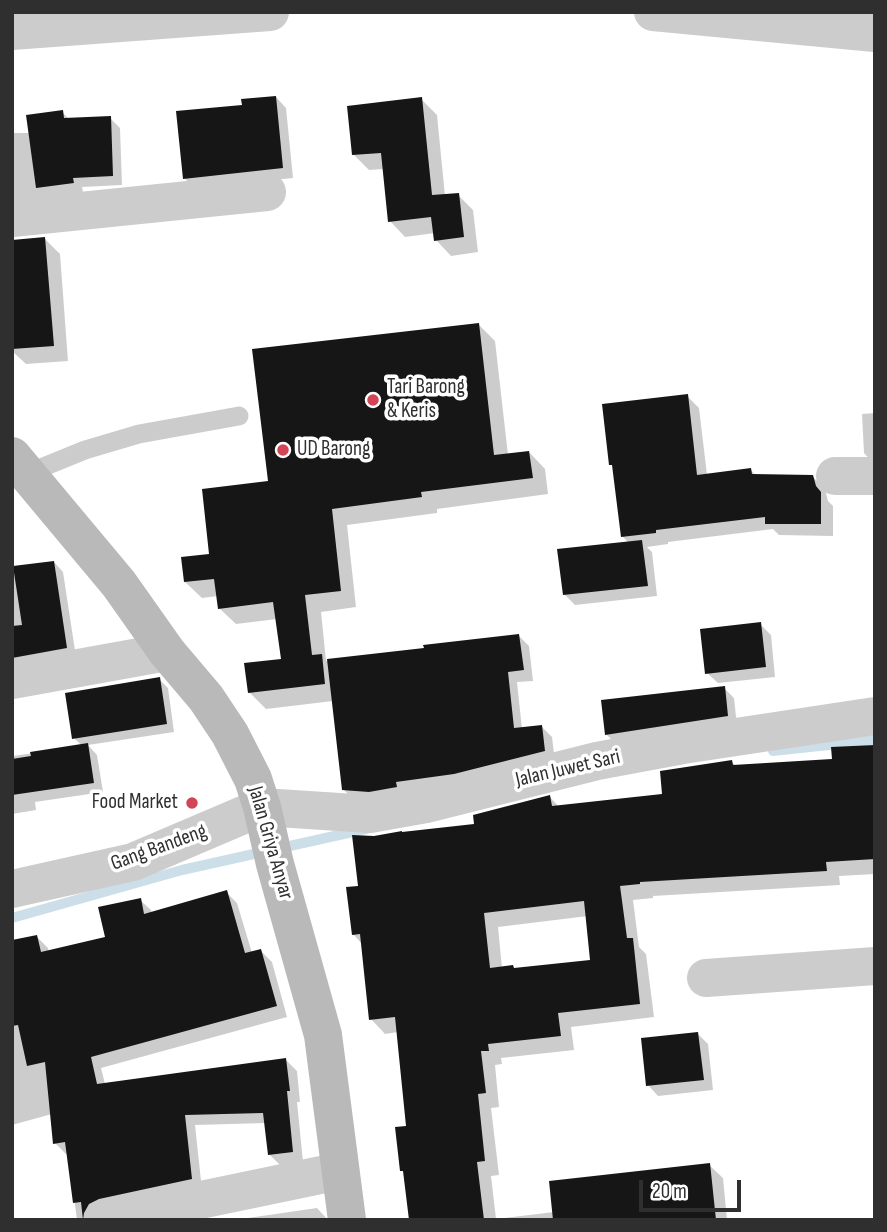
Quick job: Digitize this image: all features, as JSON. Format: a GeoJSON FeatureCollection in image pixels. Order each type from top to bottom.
{"type":"FeatureCollection","features":[{"type":"Feature","properties":{"kind":"street"},"geometry":{"type":"LineString","coordinates":[[12,31],[270,12]]}},
{"type":"Feature","properties":{"kind":"street"},"geometry":{"type":"LineString","coordinates":[[653,12],[875,33]]}},
{"type":"Feature","properties":{"kind":"street"},"geometry":{"type":"LineString","coordinates":[[12,218],[267,192]]}},
{"type":"Feature","properties":{"kind":"street","name":"Jalan Griya Anyar"},"geometry":{"type":"LineString","coordinates":[[19,465],[120,583],[167,652],[206,698],[230,734],[253,779],[323,1035],[347,1220]]}},
{"type":"Feature","properties":{"kind":"street"},"geometry":{"type":"LineString","coordinates":[[835,476],[875,476]]}},
{"type":"Feature","properties":{"kind":"street"},"geometry":{"type":"LineString","coordinates":[[12,680],[167,652]]}},
{"type":"Feature","properties":{"kind":"street","name":"Jalan Juwet Sari"},"geometry":{"type":"LineString","coordinates":[[263,814],[370,814],[426,804],[597,761],[875,716]]}},
{"type":"Feature","properties":{"kind":"street","name":"Gang Bandeng"},"geometry":{"type":"LineString","coordinates":[[12,889],[133,862],[263,814]]}},
{"type":"Feature","properties":{"kind":"street"},"geometry":{"type":"LineString","coordinates":[[706,978],[875,966]]}},
{"type":"Feature","properties":{"kind":"street"},"geometry":{"type":"LineString","coordinates":[[104,1220],[340,1171]]}},
{"type":"Feature","properties":{"kind":"lane"},"geometry":{"type":"LineString","coordinates":[[19,465],[139,434],[239,416]]}},
{"type":"Feature","properties":{"kind":"building"},"geometry":{"type":"Polygon","coordinates":[[[276,96],[283,168],[183,179],[176,111],[242,105],[241,99],[276,96]]]}},
{"type":"Feature","properties":{"kind":"building"},"geometry":{"type":"Polygon","coordinates":[[[422,97],[432,195],[459,193],[464,237],[434,241],[431,217],[388,222],[381,153],[352,155],[347,106],[422,97]]]}},
{"type":"Feature","properties":{"kind":"building"},"geometry":{"type":"Polygon","coordinates":[[[63,110],[64,118],[111,116],[113,176],[73,178],[74,183],[36,188],[26,115],[63,110]]]}},
{"type":"Feature","properties":{"kind":"building"},"geometry":{"type":"Polygon","coordinates":[[[45,237],[54,346],[12,349],[12,240],[45,237]]]}},
{"type":"Feature","properties":{"kind":"building"},"geometry":{"type":"Polygon","coordinates":[[[479,323],[494,455],[529,451],[533,478],[421,492],[422,497],[332,509],[341,591],[305,595],[312,655],[322,654],[325,684],[248,693],[244,663],[281,659],[273,602],[218,609],[214,579],[184,582],[181,557],[209,554],[202,489],[268,481],[252,349],[479,323]]]}},
{"type":"Feature","properties":{"kind":"building"},"geometry":{"type":"Polygon","coordinates":[[[688,394],[697,475],[751,468],[752,474],[813,475],[821,492],[821,524],[765,524],[765,517],[656,530],[656,533],[621,537],[602,404],[688,394]]]}},
{"type":"Feature","properties":{"kind":"building"},"geometry":{"type":"Polygon","coordinates":[[[642,540],[648,586],[563,595],[557,549],[642,540]]]}},
{"type":"Feature","properties":{"kind":"building"},"geometry":{"type":"Polygon","coordinates":[[[54,561],[67,648],[12,658],[12,626],[22,625],[13,566],[54,561]]]}},
{"type":"Feature","properties":{"kind":"building"},"geometry":{"type":"Polygon","coordinates":[[[761,622],[766,667],[705,674],[700,629],[761,622]]]}},
{"type":"Feature","properties":{"kind":"building"},"geometry":{"type":"Polygon","coordinates":[[[519,634],[524,670],[508,672],[514,728],[542,725],[545,751],[454,774],[396,782],[397,787],[369,792],[342,790],[327,659],[519,634]]]}},
{"type":"Feature","properties":{"kind":"building"},"geometry":{"type":"Polygon","coordinates":[[[160,677],[167,724],[72,739],[65,693],[160,677]]]}},
{"type":"Feature","properties":{"kind":"building"},"geometry":{"type":"Polygon","coordinates":[[[725,686],[728,716],[605,735],[601,700],[725,686]]]}},
{"type":"Feature","properties":{"kind":"building"},"geometry":{"type":"Polygon","coordinates":[[[88,743],[94,783],[12,795],[12,759],[31,756],[30,752],[88,743]]]}},
{"type":"Feature","properties":{"kind":"building"},"geometry":{"type":"Polygon","coordinates":[[[875,745],[875,859],[826,862],[827,871],[640,882],[620,886],[627,938],[633,938],[640,1004],[558,1013],[561,1036],[488,1044],[489,1051],[481,1051],[486,1093],[478,1094],[485,1161],[477,1162],[484,1220],[409,1220],[395,1127],[406,1126],[395,1017],[369,1020],[360,934],[352,935],[346,887],[358,886],[352,835],[374,836],[474,824],[473,815],[550,795],[552,806],[662,794],[660,771],[732,760],[733,765],[832,759],[831,747],[875,745]],[[584,901],[484,913],[490,968],[590,960],[584,901]]]}},
{"type":"Feature","properties":{"kind":"building"},"geometry":{"type":"Polygon","coordinates":[[[227,890],[245,953],[261,949],[277,1006],[91,1057],[97,1084],[286,1058],[293,1152],[268,1155],[263,1113],[185,1115],[192,1179],[99,1199],[89,1204],[83,1220],[81,1202],[73,1203],[65,1142],[53,1144],[45,1062],[27,1066],[18,1025],[12,1026],[12,940],[37,935],[41,952],[105,937],[98,907],[141,898],[144,914],[227,890]]]}},
{"type":"Feature","properties":{"kind":"building"},"geometry":{"type":"Polygon","coordinates":[[[698,1032],[704,1080],[646,1086],[641,1038],[698,1032]]]}},
{"type":"Feature","properties":{"kind":"building"},"geometry":{"type":"Polygon","coordinates":[[[710,1163],[716,1220],[553,1220],[549,1181],[710,1163]]]}},
{"type":"Feature","properties":{"kind":"waterway"},"geometry":{"type":"LineString","coordinates":[[773,751],[875,740]]}},
{"type":"Feature","properties":{"kind":"waterway"},"geometry":{"type":"LineString","coordinates":[[12,918],[182,870],[366,829]]}},
{"type":"Feature","properties":{"kind":"place","name":"Tari Barong & Keris"},"geometry":{"type":"Point","coordinates":[373,400]}},
{"type":"Feature","properties":{"kind":"place","name":"UD Barong"},"geometry":{"type":"Point","coordinates":[283,450]}},
{"type":"Feature","properties":{"kind":"place","name":"Food Market"},"geometry":{"type":"Point","coordinates":[192,803]}}]}
